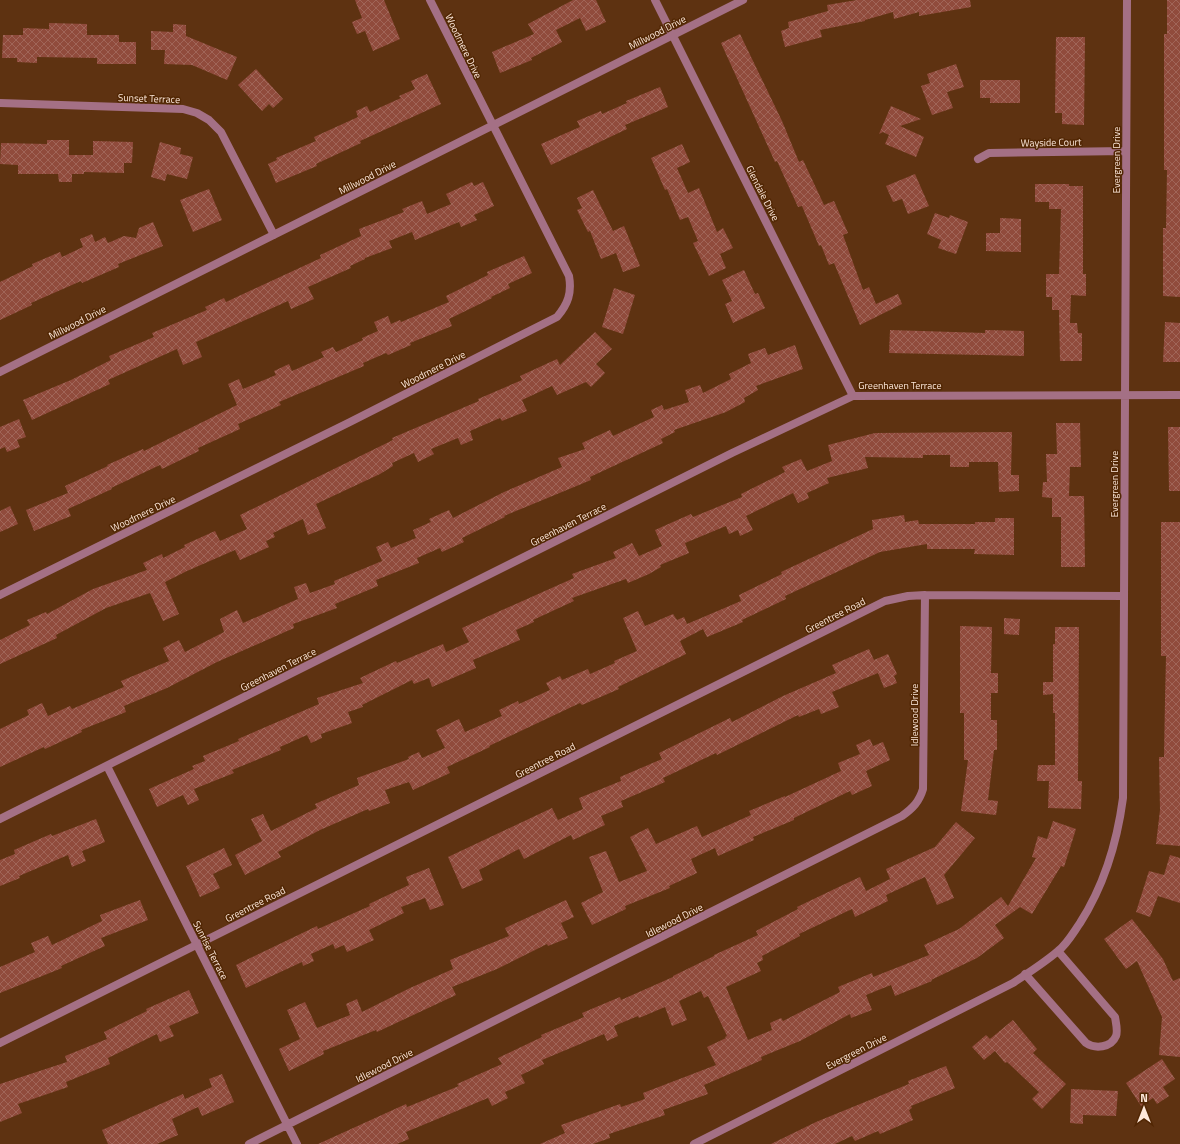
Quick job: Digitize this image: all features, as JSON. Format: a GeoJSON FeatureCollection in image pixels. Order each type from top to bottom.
{"type":"FeatureCollection","features":[{"type":"Feature","properties":{"kind":"street","name":"Woodmere Drive"},"geometry":{"type":"LineString","coordinates":[[0,595],[350,422],[557,317],[565,308],[570,296],[568,276],[430,0]]}},
{"type":"Feature","properties":{"kind":"street","name":"Glendale Drive"},"geometry":{"type":"LineString","coordinates":[[654,0],[853,396]]}},
{"type":"Feature","properties":{"kind":"street","name":"Millwood Drive"},"geometry":{"type":"LineString","coordinates":[[0,372],[743,0]]}},
{"type":"Feature","properties":{"kind":"street","name":"Evergreen Drive"},"geometry":{"type":"LineString","coordinates":[[694,1144],[999,990],[1025,974],[1058,951],[1069,940],[1099,890],[1111,861],[1119,830],[1123,798],[1127,0]]}},
{"type":"Feature","properties":{"kind":"street","name":"Sunset Terrace"},"geometry":{"type":"LineString","coordinates":[[0,103],[183,108],[197,113],[210,120],[224,136],[274,235]]}},
{"type":"Feature","properties":{"kind":"street","name":"Wayside Court"},"geometry":{"type":"LineString","coordinates":[[978,159],[989,153],[1126,151]]}},
{"type":"Feature","properties":{"kind":"street","name":"Greenhaven Terrace"},"geometry":{"type":"LineString","coordinates":[[0,819],[725,457],[853,396],[1180,395]]}},
{"type":"Feature","properties":{"kind":"street","name":"Greentree Road"},"geometry":{"type":"LineString","coordinates":[[0,1043],[885,601],[908,596],[925,595],[1124,596]]}},
{"type":"Feature","properties":{"kind":"street","name":"Idlewood Drive"},"geometry":{"type":"LineString","coordinates":[[249,1144],[895,820],[912,809],[920,800],[923,789],[925,595]]}},
{"type":"Feature","properties":{"kind":"street","name":"Sunrise Terrace"},"geometry":{"type":"LineString","coordinates":[[107,766],[297,1144]]}},
{"type":"Feature","properties":{"kind":"street"},"geometry":{"type":"LineString","coordinates":[[1025,974],[1086,1043],[1093,1048],[1103,1047],[1112,1042],[1116,1036],[1117,1025],[1115,1017],[1058,951]]}},
{"type":"Feature","properties":{"kind":"building"},"geometry":{"type":"Polygon","coordinates":[[[355,0],[384,0],[400,39],[373,51],[365,31],[357,34],[352,22],[362,18],[355,0]]]}},
{"type":"Feature","properties":{"kind":"building"},"geometry":{"type":"Polygon","coordinates":[[[573,0],[596,0],[606,22],[586,31],[580,18],[556,30],[562,42],[531,58],[532,60],[500,73],[492,52],[534,34],[528,24],[573,0]]]}},
{"type":"Feature","properties":{"kind":"building"},"geometry":{"type":"Polygon","coordinates":[[[857,0],[970,0],[971,7],[919,16],[919,12],[894,19],[893,12],[865,21],[820,30],[822,37],[785,47],[781,31],[789,28],[788,22],[828,11],[827,5],[857,0]]]}},
{"type":"Feature","properties":{"kind":"building"},"geometry":{"type":"Polygon","coordinates":[[[1167,0],[1180,0],[1180,297],[1163,296],[1163,228],[1166,228],[1167,170],[1164,170],[1164,34],[1167,34],[1167,0]]]}},
{"type":"Feature","properties":{"kind":"building"},"geometry":{"type":"Polygon","coordinates":[[[49,23],[87,24],[87,35],[119,35],[119,42],[136,42],[136,64],[97,64],[97,58],[37,57],[37,63],[17,62],[17,58],[2,58],[3,35],[23,35],[23,28],[49,29],[49,23]]]}},
{"type":"Feature","properties":{"kind":"building"},"geometry":{"type":"Polygon","coordinates":[[[173,24],[186,25],[186,36],[237,57],[227,80],[192,65],[164,64],[165,50],[151,50],[151,31],[173,32],[173,24]]]}},
{"type":"Feature","properties":{"kind":"building"},"geometry":{"type":"Polygon","coordinates":[[[740,34],[782,121],[799,162],[803,160],[824,205],[834,201],[848,233],[843,235],[863,290],[869,287],[876,304],[898,294],[902,304],[860,325],[834,263],[829,265],[802,206],[798,207],[777,161],[775,162],[721,43],[740,34]]]}},
{"type":"Feature","properties":{"kind":"building"},"geometry":{"type":"Polygon","coordinates":[[[1056,37],[1085,37],[1084,125],[1062,124],[1062,113],[1055,113],[1056,37]]]}},
{"type":"Feature","properties":{"kind":"building"},"geometry":{"type":"Polygon","coordinates":[[[956,64],[964,87],[947,92],[953,108],[932,115],[921,86],[930,83],[927,74],[956,64]]]}},
{"type":"Feature","properties":{"kind":"building"},"geometry":{"type":"Polygon","coordinates":[[[256,69],[283,99],[273,108],[269,104],[262,111],[238,85],[256,69]]]}},
{"type":"Feature","properties":{"kind":"building"},"geometry":{"type":"Polygon","coordinates":[[[427,74],[441,104],[360,141],[361,143],[316,164],[317,166],[276,183],[268,164],[277,160],[276,158],[316,141],[314,137],[358,117],[356,111],[367,106],[370,112],[401,98],[399,96],[415,89],[411,81],[427,74]]]}},
{"type":"Feature","properties":{"kind":"building"},"geometry":{"type":"Polygon","coordinates":[[[980,80],[1020,80],[1020,103],[990,103],[990,98],[980,98],[980,80]]]}},
{"type":"Feature","properties":{"kind":"building"},"geometry":{"type":"Polygon","coordinates":[[[660,87],[668,107],[625,125],[627,129],[551,165],[541,144],[580,127],[577,121],[601,111],[602,114],[627,103],[626,101],[660,87]]]}},
{"type":"Feature","properties":{"kind":"building"},"geometry":{"type":"Polygon","coordinates":[[[891,106],[921,119],[900,126],[924,137],[916,157],[885,144],[889,135],[883,132],[879,134],[891,106]]]}},
{"type":"Feature","properties":{"kind":"building"},"geometry":{"type":"Polygon","coordinates":[[[47,140],[69,140],[69,155],[93,155],[93,141],[133,142],[132,163],[124,163],[124,173],[84,172],[84,174],[72,174],[72,182],[59,182],[58,174],[18,174],[18,165],[0,164],[1,143],[47,144],[47,140]]]}},
{"type":"Feature","properties":{"kind":"building"},"geometry":{"type":"Polygon","coordinates":[[[160,142],[181,148],[180,154],[193,157],[187,179],[167,174],[165,181],[151,177],[160,142]]]}},
{"type":"Feature","properties":{"kind":"building"},"geometry":{"type":"Polygon","coordinates":[[[682,144],[690,162],[677,168],[688,193],[699,188],[717,232],[723,228],[733,248],[720,254],[726,268],[709,276],[693,243],[698,241],[688,217],[680,220],[667,189],[665,190],[651,158],[682,144]]]}},
{"type":"Feature","properties":{"kind":"building"},"geometry":{"type":"Polygon","coordinates":[[[915,174],[929,206],[908,214],[902,199],[893,202],[886,186],[915,174]]]}},
{"type":"Feature","properties":{"kind":"building"},"geometry":{"type":"Polygon","coordinates":[[[472,182],[474,186],[483,182],[494,206],[474,215],[477,220],[461,227],[459,222],[415,240],[412,232],[389,241],[392,248],[365,258],[350,266],[351,268],[308,287],[314,299],[291,309],[288,301],[196,342],[202,357],[183,365],[177,349],[108,380],[110,384],[32,420],[23,400],[71,380],[111,360],[109,356],[154,337],[152,333],[207,310],[205,307],[224,298],[226,302],[321,258],[320,255],[361,236],[359,229],[404,212],[402,209],[422,201],[427,214],[451,204],[446,194],[472,182]]]}},
{"type":"Feature","properties":{"kind":"building"},"geometry":{"type":"Polygon","coordinates":[[[1035,184],[1069,184],[1069,186],[1083,186],[1083,274],[1086,274],[1086,296],[1071,295],[1070,323],[1077,323],[1078,333],[1082,333],[1082,361],[1060,361],[1059,310],[1052,310],[1052,297],[1046,297],[1046,274],[1059,274],[1061,209],[1049,209],[1049,202],[1035,202],[1035,184]]]}},
{"type":"Feature","properties":{"kind":"building"},"geometry":{"type":"Polygon","coordinates":[[[209,189],[222,220],[193,232],[180,200],[209,189]]]}},
{"type":"Feature","properties":{"kind":"building"},"geometry":{"type":"Polygon","coordinates":[[[593,190],[613,231],[624,226],[640,266],[623,272],[616,253],[601,259],[590,231],[588,232],[577,210],[582,208],[577,198],[593,190]]]}},
{"type":"Feature","properties":{"kind":"building"},"geometry":{"type":"Polygon","coordinates":[[[935,213],[949,218],[950,215],[968,222],[956,254],[938,248],[941,240],[927,234],[935,213]]]}},
{"type":"Feature","properties":{"kind":"building"},"geometry":{"type":"Polygon","coordinates":[[[1000,218],[1021,219],[1021,252],[986,251],[986,233],[1000,233],[1000,218]]]}},
{"type":"Feature","properties":{"kind":"building"},"geometry":{"type":"Polygon","coordinates":[[[153,222],[163,246],[118,264],[119,267],[82,283],[81,281],[31,303],[32,305],[0,320],[0,282],[33,266],[32,264],[60,252],[62,257],[83,247],[80,239],[92,234],[95,242],[105,237],[108,243],[124,236],[136,238],[139,228],[153,222]]]}},
{"type":"Feature","properties":{"kind":"building"},"geometry":{"type":"Polygon","coordinates":[[[524,256],[532,273],[508,284],[510,288],[491,297],[492,298],[449,319],[452,326],[410,343],[411,345],[388,355],[386,353],[363,363],[364,366],[279,402],[281,405],[238,424],[240,429],[198,448],[199,451],[162,469],[160,465],[111,488],[112,489],[68,509],[71,516],[34,531],[26,510],[68,493],[65,486],[108,466],[107,465],[143,449],[144,451],[237,405],[228,384],[239,379],[243,389],[276,375],[274,371],[289,364],[292,371],[324,357],[321,352],[333,347],[336,352],[363,340],[362,338],[378,331],[374,322],[388,316],[391,324],[400,320],[401,322],[449,302],[446,296],[488,275],[487,272],[524,256]]]}},
{"type":"Feature","properties":{"kind":"building"},"geometry":{"type":"Polygon","coordinates":[[[744,270],[755,294],[758,293],[765,308],[733,323],[725,304],[732,301],[722,280],[744,270]]]}},
{"type":"Feature","properties":{"kind":"building"},"geometry":{"type":"Polygon","coordinates":[[[614,288],[635,295],[623,334],[602,327],[614,288]]]}},
{"type":"Feature","properties":{"kind":"building"},"geometry":{"type":"Polygon","coordinates":[[[1165,322],[1180,323],[1180,362],[1163,362],[1165,322]]]}},
{"type":"Feature","properties":{"kind":"building"},"geometry":{"type":"Polygon","coordinates":[[[890,330],[985,333],[985,330],[1024,331],[1024,356],[889,353],[890,330]]]}},
{"type":"Feature","properties":{"kind":"building"},"geometry":{"type":"Polygon","coordinates":[[[595,332],[612,349],[596,364],[605,373],[591,387],[586,382],[557,395],[552,386],[522,400],[527,411],[502,421],[500,418],[470,431],[473,440],[461,445],[458,438],[431,449],[434,454],[418,462],[414,453],[392,463],[393,466],[380,474],[316,504],[326,528],[308,535],[303,519],[273,533],[275,537],[266,541],[269,547],[240,560],[235,550],[165,582],[179,614],[163,621],[150,593],[106,608],[56,635],[57,638],[0,664],[0,640],[30,625],[27,620],[46,612],[47,614],[93,589],[147,570],[143,563],[162,554],[163,558],[185,547],[184,545],[215,531],[220,541],[247,529],[240,515],[393,440],[392,438],[479,401],[478,399],[522,380],[520,376],[557,359],[560,365],[595,332]]]}},
{"type":"Feature","properties":{"kind":"building"},"geometry":{"type":"Polygon","coordinates":[[[795,345],[803,369],[756,386],[758,390],[744,398],[745,402],[726,412],[674,430],[675,432],[661,439],[663,443],[590,477],[591,480],[504,516],[505,517],[462,538],[464,542],[442,552],[440,548],[417,558],[419,563],[376,580],[378,586],[335,604],[337,608],[293,624],[294,628],[217,662],[167,688],[124,706],[126,712],[81,730],[82,732],[45,749],[44,747],[0,767],[0,729],[29,715],[27,710],[42,703],[48,716],[70,706],[72,709],[124,687],[121,681],[169,661],[163,648],[179,640],[185,652],[224,632],[220,619],[237,610],[243,623],[298,599],[294,587],[306,583],[310,593],[335,584],[334,581],[382,561],[376,547],[388,542],[391,548],[416,538],[413,530],[431,522],[429,519],[449,510],[453,518],[504,492],[562,467],[558,458],[585,449],[582,443],[610,430],[613,436],[654,417],[651,410],[662,405],[664,410],[689,402],[685,390],[700,385],[703,393],[731,379],[729,374],[751,363],[748,354],[765,348],[768,355],[795,345]]]}},
{"type":"Feature","properties":{"kind":"building"},"geometry":{"type":"Polygon","coordinates":[[[19,419],[26,437],[17,440],[20,447],[7,452],[5,447],[0,449],[0,427],[19,419]]]}},
{"type":"Feature","properties":{"kind":"building"},"geometry":{"type":"Polygon","coordinates":[[[1056,423],[1080,423],[1081,467],[1070,467],[1069,496],[1084,496],[1085,567],[1061,567],[1061,517],[1052,517],[1052,498],[1042,497],[1043,482],[1047,482],[1046,454],[1057,454],[1056,423]]]}},
{"type":"Feature","properties":{"kind":"building"},"geometry":{"type":"Polygon","coordinates":[[[1168,427],[1180,427],[1180,491],[1169,491],[1168,427]]]}},
{"type":"Feature","properties":{"kind":"building"},"geometry":{"type":"Polygon","coordinates":[[[1012,432],[1011,475],[1019,475],[1019,491],[999,492],[998,462],[969,462],[969,467],[950,467],[950,455],[923,455],[923,458],[865,457],[868,468],[827,478],[829,483],[807,493],[809,498],[798,503],[793,493],[746,516],[753,530],[740,536],[738,530],[729,534],[726,526],[685,543],[689,553],[660,565],[661,567],[649,574],[628,583],[626,579],[572,598],[574,601],[533,620],[534,622],[516,630],[520,640],[473,660],[476,668],[432,687],[429,678],[414,684],[412,680],[362,705],[363,707],[348,712],[352,723],[321,734],[322,738],[311,743],[307,735],[280,747],[281,750],[232,770],[234,773],[194,789],[199,800],[188,805],[183,795],[157,807],[149,789],[194,769],[192,766],[205,761],[203,756],[319,704],[317,698],[363,683],[360,678],[396,661],[397,663],[443,644],[446,652],[469,642],[462,628],[574,578],[572,574],[616,558],[613,552],[632,543],[639,556],[662,546],[655,530],[691,514],[693,517],[742,497],[741,494],[785,472],[782,467],[801,459],[807,471],[832,461],[828,445],[875,433],[1012,432]]]}},
{"type":"Feature","properties":{"kind":"building"},"geometry":{"type":"Polygon","coordinates":[[[10,506],[18,524],[0,532],[0,511],[10,506]]]}},
{"type":"Feature","properties":{"kind":"building"},"geometry":{"type":"Polygon","coordinates":[[[904,515],[905,522],[918,520],[919,524],[975,524],[975,522],[995,522],[995,518],[1014,518],[1014,555],[974,554],[975,549],[927,549],[927,544],[880,552],[785,596],[786,599],[742,620],[743,622],[707,637],[703,629],[680,641],[686,654],[618,687],[619,689],[582,705],[580,703],[447,767],[450,773],[413,790],[409,782],[385,790],[390,803],[369,811],[368,809],[320,830],[278,852],[281,857],[245,875],[235,855],[262,841],[251,819],[263,814],[271,831],[317,808],[315,804],[359,785],[357,778],[409,759],[408,757],[419,752],[422,758],[445,748],[436,730],[459,719],[465,732],[502,716],[499,710],[518,701],[519,704],[550,690],[546,683],[560,676],[562,680],[588,669],[590,674],[615,663],[614,661],[637,651],[623,618],[638,611],[645,626],[673,614],[677,620],[684,617],[687,624],[741,601],[739,595],[782,574],[781,572],[873,529],[872,520],[904,515]]]}},
{"type":"Feature","properties":{"kind":"building"},"geometry":{"type":"Polygon","coordinates":[[[1161,522],[1180,522],[1180,846],[1156,844],[1160,810],[1159,757],[1164,757],[1166,656],[1161,656],[1161,522]]]}},
{"type":"Feature","properties":{"kind":"building"},"geometry":{"type":"Polygon","coordinates":[[[1004,618],[1020,619],[1019,635],[1004,634],[1004,618]]]}},
{"type":"Feature","properties":{"kind":"building"},"geometry":{"type":"Polygon","coordinates":[[[960,626],[992,627],[991,673],[998,673],[998,693],[991,693],[991,720],[997,720],[997,750],[994,750],[988,800],[998,801],[996,815],[961,811],[968,760],[964,760],[964,713],[960,713],[960,626]]]}},
{"type":"Feature","properties":{"kind":"building"},"geometry":{"type":"Polygon","coordinates":[[[1055,627],[1079,627],[1078,781],[1082,781],[1081,809],[1048,808],[1049,781],[1037,781],[1038,765],[1055,765],[1055,713],[1053,713],[1053,694],[1043,695],[1043,682],[1053,682],[1053,644],[1055,644],[1055,627]]]}},
{"type":"Feature","properties":{"kind":"building"},"geometry":{"type":"Polygon","coordinates":[[[869,649],[874,660],[888,654],[897,674],[894,676],[897,683],[884,688],[878,673],[832,692],[839,707],[821,714],[819,709],[799,717],[798,715],[717,755],[716,753],[663,778],[665,782],[621,801],[623,807],[601,816],[605,825],[573,840],[571,835],[524,859],[519,849],[479,870],[483,880],[462,889],[448,857],[552,808],[558,820],[583,809],[579,798],[621,781],[620,777],[662,759],[659,753],[730,718],[732,722],[783,696],[836,673],[832,665],[869,649]]]}},
{"type":"Feature","properties":{"kind":"building"},"geometry":{"type":"Polygon","coordinates":[[[870,739],[873,746],[883,742],[890,760],[866,771],[872,786],[852,795],[850,791],[794,818],[794,820],[753,837],[754,840],[718,856],[715,848],[691,859],[697,873],[669,886],[670,888],[625,906],[626,909],[592,925],[581,903],[603,892],[589,857],[606,851],[619,882],[647,871],[630,837],[648,828],[656,844],[697,826],[702,837],[751,815],[749,811],[785,797],[841,771],[838,763],[860,754],[856,745],[870,739]]]}},
{"type":"Feature","properties":{"kind":"building"},"geometry":{"type":"Polygon","coordinates":[[[96,819],[105,842],[82,851],[86,861],[72,867],[68,855],[19,876],[20,878],[0,886],[0,860],[15,854],[14,850],[51,834],[52,836],[96,819]]]}},
{"type":"Feature","properties":{"kind":"building"},"geometry":{"type":"Polygon","coordinates":[[[1053,821],[1076,829],[1064,867],[1061,866],[1032,914],[1020,907],[995,925],[1004,938],[977,958],[931,980],[932,981],[895,996],[891,985],[866,995],[872,1010],[851,1018],[850,1014],[800,1041],[761,1057],[762,1060],[704,1085],[708,1094],[663,1110],[665,1115],[609,1134],[610,1138],[593,1144],[540,1144],[565,1133],[561,1125],[620,1104],[621,1107],[645,1099],[643,1093],[716,1065],[707,1047],[726,1038],[725,1037],[727,1036],[708,996],[704,998],[701,991],[679,1001],[687,1020],[672,1026],[665,1007],[639,1018],[638,1016],[614,1026],[618,1036],[607,1041],[604,1034],[542,1060],[544,1064],[521,1075],[525,1083],[505,1092],[508,1098],[492,1106],[488,1098],[406,1132],[409,1139],[397,1144],[318,1144],[406,1104],[407,1107],[459,1086],[457,1084],[502,1064],[498,1058],[542,1037],[541,1035],[584,1017],[582,1013],[620,997],[621,1000],[673,977],[714,955],[758,935],[756,931],[798,909],[797,907],[860,877],[866,891],[890,879],[886,869],[935,847],[956,822],[975,838],[944,875],[954,898],[937,905],[925,877],[886,895],[888,901],[855,917],[852,909],[799,934],[800,936],[762,956],[763,960],[757,963],[761,971],[726,987],[748,1040],[772,1030],[770,1023],[781,1018],[783,1021],[840,992],[838,987],[872,973],[873,977],[929,955],[924,945],[959,929],[1001,897],[1008,906],[1036,858],[1032,857],[1038,836],[1047,839],[1053,821]]]}},
{"type":"Feature","properties":{"kind":"building"},"geometry":{"type":"Polygon","coordinates":[[[224,848],[232,865],[213,874],[220,888],[200,897],[186,866],[224,848]]]}},
{"type":"Feature","properties":{"kind":"building"},"geometry":{"type":"Polygon","coordinates":[[[1170,855],[1180,858],[1180,903],[1158,896],[1150,917],[1136,912],[1149,871],[1164,875],[1170,855]]]}},
{"type":"Feature","properties":{"kind":"building"},"geometry":{"type":"Polygon","coordinates":[[[429,868],[444,905],[430,910],[425,898],[401,907],[404,913],[369,930],[374,940],[347,952],[344,945],[335,949],[333,944],[311,954],[314,961],[303,966],[302,962],[246,988],[236,965],[317,926],[318,929],[370,906],[369,904],[409,885],[406,877],[429,868]]]}},
{"type":"Feature","properties":{"kind":"building"},"geometry":{"type":"Polygon","coordinates":[[[140,900],[148,920],[101,938],[105,946],[61,966],[62,968],[0,993],[0,967],[35,952],[31,943],[48,936],[52,945],[102,921],[100,915],[140,900]]]}},
{"type":"Feature","properties":{"kind":"building"},"geometry":{"type":"Polygon","coordinates":[[[566,900],[574,917],[561,923],[568,938],[548,946],[547,944],[497,969],[452,987],[456,995],[377,1032],[376,1030],[323,1051],[324,1054],[289,1071],[279,1049],[300,1039],[287,1010],[305,1002],[317,1028],[350,1015],[346,1004],[357,999],[362,1012],[453,969],[450,960],[509,936],[505,928],[566,900]]]}},
{"type":"Feature","properties":{"kind":"building"},"geometry":{"type":"Polygon","coordinates":[[[1132,919],[1163,959],[1173,981],[1180,978],[1180,1057],[1159,1055],[1162,1017],[1137,961],[1126,969],[1104,939],[1132,919]]]}},
{"type":"Feature","properties":{"kind":"building"},"geometry":{"type":"Polygon","coordinates":[[[189,990],[199,1013],[169,1026],[174,1036],[160,1042],[157,1034],[108,1058],[110,1064],[66,1082],[68,1087],[18,1104],[22,1113],[0,1122],[0,1084],[67,1062],[65,1056],[107,1039],[104,1032],[147,1011],[146,1009],[189,990]]]}},
{"type":"Feature","properties":{"kind":"building"},"geometry":{"type":"Polygon","coordinates":[[[1013,1020],[1037,1049],[1033,1053],[1066,1084],[1042,1109],[1032,1099],[1039,1092],[1007,1062],[1005,1063],[995,1051],[984,1060],[972,1047],[986,1035],[990,1039],[1013,1020]]]}},
{"type":"Feature","properties":{"kind":"building"},"geometry":{"type":"Polygon","coordinates":[[[1162,1059],[1175,1079],[1163,1087],[1169,1096],[1157,1104],[1153,1098],[1141,1106],[1126,1083],[1162,1059]]]}},
{"type":"Feature","properties":{"kind":"building"},"geometry":{"type":"Polygon","coordinates":[[[946,1066],[955,1088],[911,1106],[912,1108],[909,1110],[913,1120],[880,1134],[878,1131],[855,1141],[852,1136],[835,1144],[771,1144],[816,1122],[909,1084],[908,1081],[946,1066]]]}},
{"type":"Feature","properties":{"kind":"building"},"geometry":{"type":"Polygon","coordinates":[[[222,1074],[234,1102],[202,1116],[198,1107],[172,1119],[178,1135],[157,1144],[108,1144],[102,1130],[183,1094],[185,1099],[212,1087],[209,1079],[222,1074]]]}},
{"type":"Feature","properties":{"kind":"building"},"geometry":{"type":"Polygon","coordinates":[[[1071,1089],[1118,1091],[1116,1116],[1083,1115],[1083,1124],[1070,1123],[1071,1089]]]}}]}
